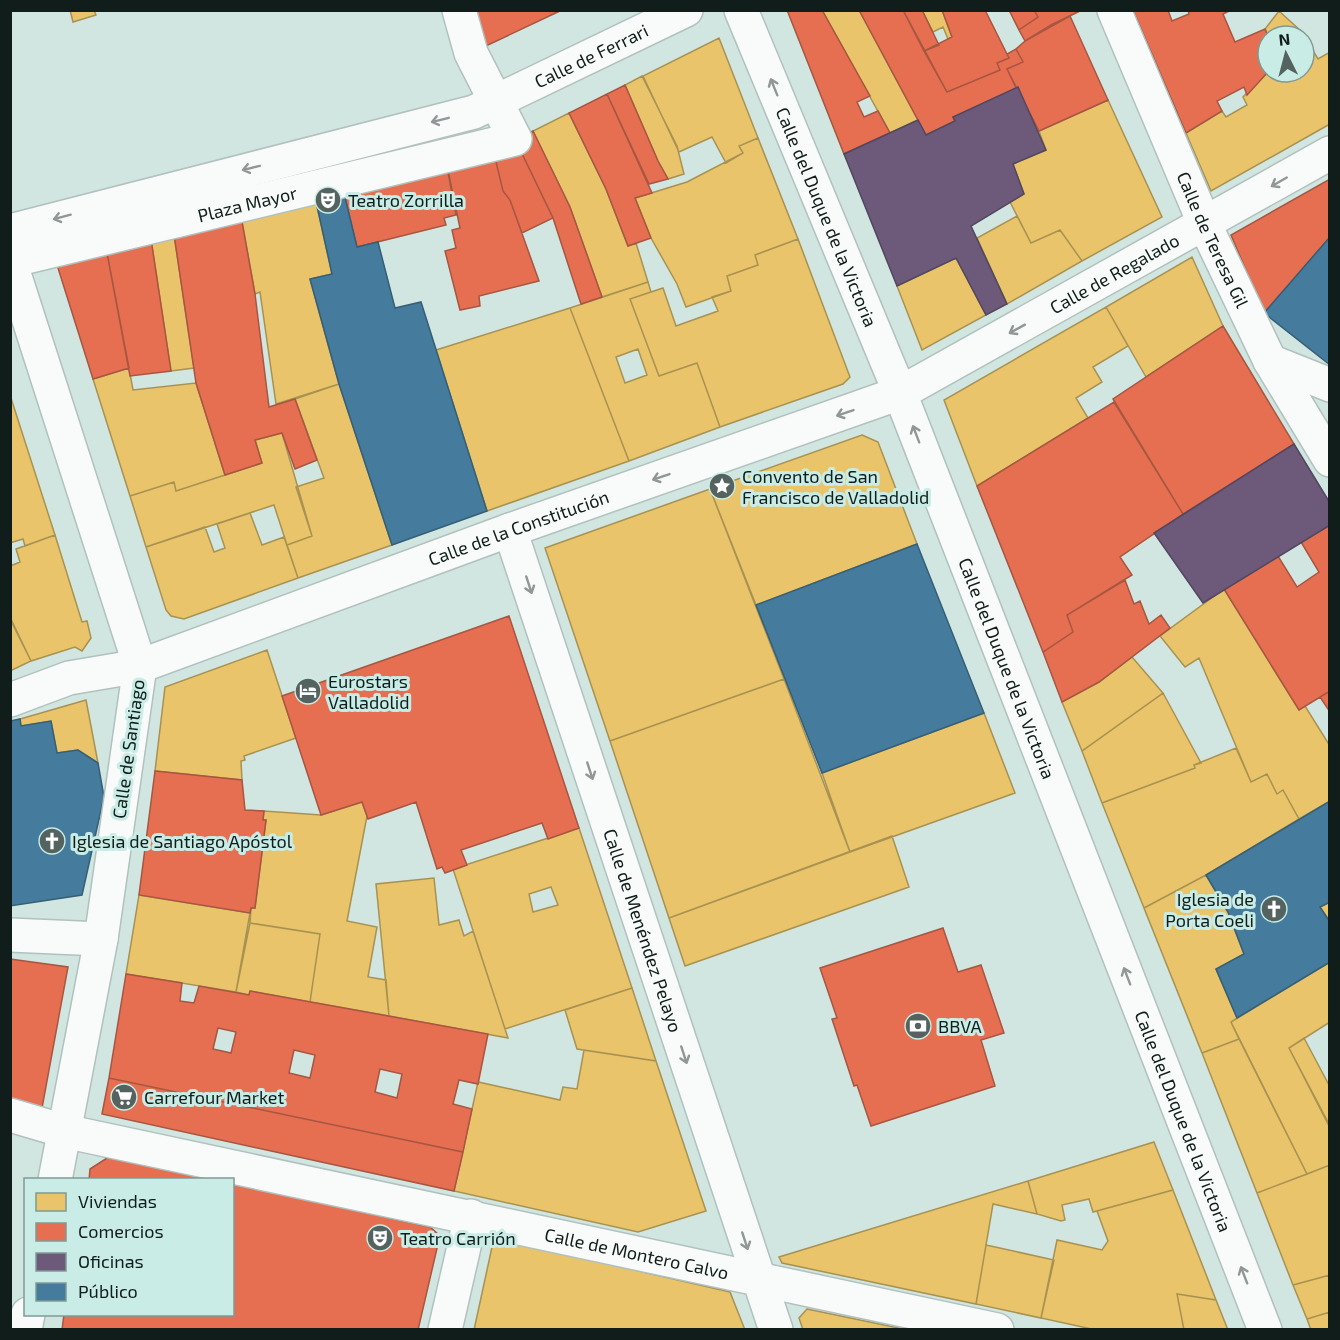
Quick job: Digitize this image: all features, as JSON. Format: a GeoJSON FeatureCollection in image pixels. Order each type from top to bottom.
{"type":"FeatureCollection","features":[{"type":"Feature","properties":{"kind":"street","name":"Plaza Mayor"},"geometry":{"type":"LineString","coordinates":[[10,261],[515,139],[471,53],[459,10]]}},
{"type":"Feature","properties":{"kind":"street","name":"Calle de Ferrari"},"geometry":{"type":"LineString","coordinates":[[496,103],[686,10]]}},
{"type":"Feature","properties":{"kind":"street","name":"Calle del Duque de la Victoria"},"geometry":{"type":"LineString","coordinates":[[741,10],[900,393],[1265,1329]]}},
{"type":"Feature","properties":{"kind":"street","name":"Calle de Teresa Gil"},"geometry":{"type":"LineString","coordinates":[[1114,10],[1204,225],[1270,361],[1329,460]]}},
{"type":"Feature","properties":{"kind":"street","name":"Plaza Mayor"},"geometry":{"type":"LineString","coordinates":[[10,231],[474,112],[496,103]]}},
{"type":"Feature","properties":{"kind":"street","name":"Calle de Regalado"},"geometry":{"type":"LineString","coordinates":[[900,393],[1204,225],[1329,153]]}},
{"type":"Feature","properties":{"kind":"street","name":"Calle de Santiago"},"geometry":{"type":"LineString","coordinates":[[10,261],[140,666],[101,939],[55,1178]]}},
{"type":"Feature","properties":{"kind":"street"},"geometry":{"type":"LineString","coordinates":[[1270,361],[1329,385]]}},
{"type":"Feature","properties":{"kind":"street","name":"Calle de la Constitución"},"geometry":{"type":"LineString","coordinates":[[10,700],[69,678],[140,666],[510,530],[900,393]]}},
{"type":"Feature","properties":{"kind":"street","name":"Calle de Menéndez Pelayo"},"geometry":{"type":"LineString","coordinates":[[510,530],[757,1278],[776,1329]]}},
{"type":"Feature","properties":{"kind":"street"},"geometry":{"type":"LineString","coordinates":[[10,935],[101,939]]}},
{"type":"Feature","properties":{"kind":"street","name":"Calle de Montero Calvo"},"geometry":{"type":"LineString","coordinates":[[10,1115],[64,1131],[998,1329]]}},
{"type":"Feature","properties":{"kind":"street"},"geometry":{"type":"LineString","coordinates":[[445,1329],[471,1216]]}},
{"type":"Feature","properties":{"kind":"building: Viviendas"},"geometry":{"type":"Polygon","coordinates":[[[70,10],[94,10],[96,15],[73,22],[70,10]]]}},
{"type":"Feature","properties":{"kind":"building: Viviendas"},"geometry":{"type":"Polygon","coordinates":[[[822,10],[859,10],[918,120],[890,133],[822,10]]]}},
{"type":"Feature","properties":{"kind":"building: Viviendas"},"geometry":{"type":"Polygon","coordinates":[[[922,10],[942,10],[952,37],[948,39],[943,27],[933,32],[922,10]]]}},
{"type":"Feature","properties":{"kind":"building: Viviendas"},"geometry":{"type":"Polygon","coordinates":[[[1279,11],[1293,24],[1269,24],[1279,11]]]}},
{"type":"Feature","properties":{"kind":"building: Viviendas"},"geometry":{"type":"Polygon","coordinates":[[[719,38],[758,138],[739,146],[743,153],[726,163],[712,137],[679,152],[643,76],[719,38]]]}},
{"type":"Feature","properties":{"kind":"building: Viviendas"},"geometry":{"type":"Polygon","coordinates":[[[1330,52],[1330,124],[1211,191],[1186,133],[1222,111],[1226,117],[1247,105],[1243,97],[1256,84],[1316,84],[1316,56],[1318,59],[1330,52]]]}},
{"type":"Feature","properties":{"kind":"building: Viviendas"},"geometry":{"type":"Polygon","coordinates":[[[642,76],[677,146],[684,174],[668,179],[625,85],[642,76]]]}},
{"type":"Feature","properties":{"kind":"building: Viviendas"},"geometry":{"type":"Polygon","coordinates":[[[1108,100],[1162,217],[1082,261],[1060,230],[1031,243],[1010,202],[1024,194],[1013,164],[1046,150],[1039,131],[1108,100]]]}},
{"type":"Feature","properties":{"kind":"building: Viviendas"},"geometry":{"type":"Polygon","coordinates":[[[569,113],[606,189],[628,246],[636,243],[648,282],[602,297],[570,207],[533,131],[569,113]]]}},
{"type":"Feature","properties":{"kind":"building: Viviendas"},"geometry":{"type":"Polygon","coordinates":[[[758,138],[798,239],[755,255],[758,265],[727,276],[731,291],[686,307],[677,284],[651,238],[635,198],[687,182],[743,153],[739,146],[758,138]]]}},
{"type":"Feature","properties":{"kind":"building: Viviendas"},"geometry":{"type":"Polygon","coordinates":[[[313,188],[332,274],[310,279],[339,384],[276,404],[260,292],[255,294],[239,205],[313,188]]]}},
{"type":"Feature","properties":{"kind":"building: Viviendas"},"geometry":{"type":"Polygon","coordinates":[[[1017,216],[1031,243],[1060,230],[1082,261],[1007,304],[977,238],[1017,216]]]}},
{"type":"Feature","properties":{"kind":"building: Viviendas"},"geometry":{"type":"Polygon","coordinates":[[[172,221],[194,368],[171,371],[149,226],[172,221]]]}},
{"type":"Feature","properties":{"kind":"building: Viviendas"},"geometry":{"type":"Polygon","coordinates":[[[798,239],[850,377],[843,384],[720,427],[697,363],[659,376],[630,299],[663,288],[676,326],[718,311],[712,297],[731,291],[727,276],[758,265],[755,255],[798,239]]]}},
{"type":"Feature","properties":{"kind":"building: Viviendas"},"geometry":{"type":"Polygon","coordinates":[[[1192,257],[1223,326],[1146,377],[1106,307],[1192,257]]]}},
{"type":"Feature","properties":{"kind":"building: Viviendas"},"geometry":{"type":"Polygon","coordinates":[[[956,258],[986,315],[922,350],[897,286],[956,258]]]}},
{"type":"Feature","properties":{"kind":"building: Viviendas"},"geometry":{"type":"Polygon","coordinates":[[[648,282],[651,292],[630,299],[659,376],[697,363],[720,427],[629,461],[570,308],[648,282]],[[638,349],[616,357],[625,383],[647,375],[638,349]]]}},
{"type":"Feature","properties":{"kind":"building: Viviendas"},"geometry":{"type":"Polygon","coordinates":[[[1106,307],[1128,346],[1093,367],[1102,382],[1076,398],[1088,418],[977,486],[944,400],[1106,307]]]}},
{"type":"Feature","properties":{"kind":"building: Viviendas"},"geometry":{"type":"Polygon","coordinates":[[[570,308],[629,461],[487,511],[436,350],[570,308]]]}},
{"type":"Feature","properties":{"kind":"building: Viviendas"},"geometry":{"type":"Polygon","coordinates":[[[129,368],[133,390],[196,383],[225,475],[176,491],[174,482],[130,496],[93,379],[129,368]]]}},
{"type":"Feature","properties":{"kind":"building: Viviendas"},"geometry":{"type":"Polygon","coordinates":[[[339,384],[392,545],[298,578],[287,545],[312,536],[296,487],[324,478],[295,399],[339,384]]]}},
{"type":"Feature","properties":{"kind":"building: Viviendas"},"geometry":{"type":"Polygon","coordinates":[[[10,395],[55,535],[25,546],[23,539],[10,543],[10,395]]]}},
{"type":"Feature","properties":{"kind":"building: Viviendas"},"geometry":{"type":"Polygon","coordinates":[[[282,433],[312,536],[287,545],[274,505],[146,547],[130,496],[174,482],[176,491],[262,463],[255,440],[282,433]]]}},
{"type":"Feature","properties":{"kind":"building: Viviendas"},"geometry":{"type":"Polygon","coordinates":[[[862,435],[878,442],[917,544],[756,605],[710,489],[862,435]]]}},
{"type":"Feature","properties":{"kind":"building: Viviendas"},"geometry":{"type":"Polygon","coordinates":[[[710,489],[784,679],[610,741],[545,548],[710,489]]]}},
{"type":"Feature","properties":{"kind":"building: Viviendas"},"geometry":{"type":"Polygon","coordinates":[[[250,513],[262,545],[284,537],[298,578],[184,619],[171,616],[166,610],[146,547],[205,527],[214,552],[225,548],[217,524],[250,513]]]}},
{"type":"Feature","properties":{"kind":"building: Viviendas"},"geometry":{"type":"Polygon","coordinates":[[[55,535],[82,622],[87,621],[91,638],[82,651],[75,647],[31,661],[10,617],[10,566],[20,562],[16,549],[55,535]]]}},
{"type":"Feature","properties":{"kind":"building: Viviendas"},"geometry":{"type":"Polygon","coordinates":[[[1224,589],[1299,710],[1305,706],[1330,746],[1330,801],[1299,819],[1283,790],[1277,794],[1267,774],[1251,782],[1199,658],[1185,667],[1160,636],[1224,589]]]}},
{"type":"Feature","properties":{"kind":"building: Viviendas"},"geometry":{"type":"Polygon","coordinates":[[[10,619],[31,661],[10,671],[10,619]]]}},
{"type":"Feature","properties":{"kind":"building: Viviendas"},"geometry":{"type":"Polygon","coordinates":[[[267,650],[296,738],[244,756],[245,760],[241,761],[242,780],[155,771],[165,687],[267,650]]]}},
{"type":"Feature","properties":{"kind":"building: Viviendas"},"geometry":{"type":"Polygon","coordinates":[[[1132,657],[1163,693],[1082,751],[1062,702],[1099,682],[1132,657]]]}},
{"type":"Feature","properties":{"kind":"building: Viviendas"},"geometry":{"type":"Polygon","coordinates":[[[784,679],[850,852],[669,918],[610,741],[784,679]]]}},
{"type":"Feature","properties":{"kind":"building: Viviendas"},"geometry":{"type":"Polygon","coordinates":[[[1163,693],[1201,763],[1194,765],[1195,768],[1102,803],[1082,751],[1163,693]]]}},
{"type":"Feature","properties":{"kind":"building: Viviendas"},"geometry":{"type":"Polygon","coordinates":[[[86,700],[98,763],[78,750],[57,753],[51,721],[21,726],[20,719],[86,700]]]}},
{"type":"Feature","properties":{"kind":"building: Viviendas"},"geometry":{"type":"Polygon","coordinates":[[[984,713],[1015,793],[850,852],[822,773],[984,713]]]}},
{"type":"Feature","properties":{"kind":"building: Viviendas"},"geometry":{"type":"Polygon","coordinates":[[[1236,748],[1251,782],[1267,774],[1277,794],[1283,790],[1299,819],[1206,875],[1144,908],[1102,803],[1195,768],[1194,765],[1236,748]]]}},
{"type":"Feature","properties":{"kind":"building: Viviendas"},"geometry":{"type":"Polygon","coordinates":[[[362,802],[367,816],[347,921],[377,927],[368,977],[386,980],[389,1016],[310,1002],[320,934],[250,923],[251,908],[255,908],[266,820],[263,820],[264,811],[321,815],[362,802]]]}},
{"type":"Feature","properties":{"kind":"building: Viviendas"},"geometry":{"type":"Polygon","coordinates":[[[579,828],[632,988],[505,1029],[453,869],[579,828]],[[551,887],[529,894],[533,912],[558,905],[551,887]]]}},
{"type":"Feature","properties":{"kind":"building: Viviendas"},"geometry":{"type":"Polygon","coordinates":[[[892,836],[909,887],[685,966],[669,918],[892,836]]]}},
{"type":"Feature","properties":{"kind":"building: Viviendas"},"geometry":{"type":"Polygon","coordinates":[[[1206,875],[1228,912],[1244,954],[1216,969],[1237,1018],[1231,1022],[1239,1039],[1202,1053],[1144,908],[1206,875]]]}},
{"type":"Feature","properties":{"kind":"building: Viviendas"},"geometry":{"type":"Polygon","coordinates":[[[434,878],[439,925],[459,920],[464,936],[473,931],[508,1038],[389,1016],[376,884],[434,878]]]}},
{"type":"Feature","properties":{"kind":"building: Viviendas"},"geometry":{"type":"Polygon","coordinates":[[[139,895],[250,913],[236,992],[126,974],[139,895]]]}},
{"type":"Feature","properties":{"kind":"building: Viviendas"},"geometry":{"type":"Polygon","coordinates":[[[1330,902],[1330,922],[1320,907],[1330,902]]]}},
{"type":"Feature","properties":{"kind":"building: Viviendas"},"geometry":{"type":"Polygon","coordinates":[[[250,923],[320,934],[310,1002],[250,991],[249,995],[236,992],[250,923]]]}},
{"type":"Feature","properties":{"kind":"building: Viviendas"},"geometry":{"type":"Polygon","coordinates":[[[1330,962],[1330,1022],[1289,1048],[1330,1126],[1330,1165],[1307,1174],[1231,1022],[1330,962]]]}},
{"type":"Feature","properties":{"kind":"building: Viviendas"},"geometry":{"type":"Polygon","coordinates":[[[632,988],[656,1061],[577,1049],[565,1010],[632,988]]]}},
{"type":"Feature","properties":{"kind":"building: Viviendas"},"geometry":{"type":"Polygon","coordinates":[[[1304,1038],[1330,1087],[1329,1126],[1289,1048],[1304,1038]]]}},
{"type":"Feature","properties":{"kind":"building: Viviendas"},"geometry":{"type":"Polygon","coordinates":[[[1239,1039],[1307,1174],[1257,1193],[1202,1053],[1239,1039]]]}},
{"type":"Feature","properties":{"kind":"building: Viviendas"},"geometry":{"type":"Polygon","coordinates":[[[584,1050],[656,1061],[706,1211],[638,1232],[454,1191],[478,1082],[560,1100],[563,1087],[577,1089],[584,1050]]]}},
{"type":"Feature","properties":{"kind":"building: Viviendas"},"geometry":{"type":"Polygon","coordinates":[[[1154,1142],[1173,1190],[1093,1212],[1089,1199],[1062,1205],[1065,1220],[1061,1221],[1037,1214],[1028,1181],[1154,1142]]]}},
{"type":"Feature","properties":{"kind":"building: Viviendas"},"geometry":{"type":"Polygon","coordinates":[[[1330,1165],[1330,1275],[1293,1285],[1257,1193],[1330,1165]]]}},
{"type":"Feature","properties":{"kind":"building: Viviendas"},"geometry":{"type":"Polygon","coordinates":[[[1028,1181],[1037,1214],[993,1204],[976,1304],[782,1263],[779,1257],[1028,1181]]]}},
{"type":"Feature","properties":{"kind":"building: Viviendas"},"geometry":{"type":"Polygon","coordinates":[[[1173,1190],[1216,1300],[1177,1294],[1184,1330],[1096,1330],[1041,1318],[1057,1240],[1102,1250],[1108,1241],[1097,1211],[1173,1190]]]}},
{"type":"Feature","properties":{"kind":"building: Viviendas"},"geometry":{"type":"Polygon","coordinates":[[[504,1240],[730,1292],[745,1330],[474,1330],[492,1247],[504,1240]]]}},
{"type":"Feature","properties":{"kind":"building: Viviendas"},"geometry":{"type":"Polygon","coordinates":[[[986,1245],[1054,1260],[1041,1318],[976,1304],[986,1245]]]}},
{"type":"Feature","properties":{"kind":"building: Viviendas"},"geometry":{"type":"Polygon","coordinates":[[[1330,1275],[1330,1312],[1307,1319],[1293,1285],[1330,1275]]]}},
{"type":"Feature","properties":{"kind":"building: Viviendas"},"geometry":{"type":"Polygon","coordinates":[[[1177,1294],[1216,1300],[1228,1330],[1184,1330],[1177,1294]]]}},
{"type":"Feature","properties":{"kind":"building: Viviendas"},"geometry":{"type":"Polygon","coordinates":[[[807,1309],[908,1330],[803,1330],[799,1318],[807,1309]]]}},
{"type":"Feature","properties":{"kind":"building: Viviendas"},"geometry":{"type":"Polygon","coordinates":[[[1330,1312],[1330,1330],[1311,1330],[1307,1319],[1330,1312]]]}},
{"type":"Feature","properties":{"kind":"building: Comercios"},"geometry":{"type":"Polygon","coordinates":[[[459,10],[562,10],[471,53],[459,10]]]}},
{"type":"Feature","properties":{"kind":"building: Comercios"},"geometry":{"type":"Polygon","coordinates":[[[787,10],[822,10],[870,96],[857,102],[864,117],[878,111],[890,133],[844,154],[787,10]]]}},
{"type":"Feature","properties":{"kind":"building: Comercios"},"geometry":{"type":"Polygon","coordinates":[[[859,10],[903,10],[947,92],[1000,70],[997,63],[1009,58],[1007,54],[1016,49],[1023,62],[1007,69],[1016,88],[953,117],[955,121],[926,135],[859,10]]]}},
{"type":"Feature","properties":{"kind":"building: Comercios"},"geometry":{"type":"Polygon","coordinates":[[[903,10],[922,10],[939,45],[924,51],[903,10]]]}},
{"type":"Feature","properties":{"kind":"building: Comercios"},"geometry":{"type":"Polygon","coordinates":[[[942,10],[985,10],[1009,58],[997,63],[1000,70],[947,92],[924,51],[952,37],[942,10]]]}},
{"type":"Feature","properties":{"kind":"building: Comercios"},"geometry":{"type":"Polygon","coordinates":[[[1009,10],[1034,10],[1038,17],[1019,30],[1009,10]]]}},
{"type":"Feature","properties":{"kind":"building: Comercios"},"geometry":{"type":"Polygon","coordinates":[[[1034,10],[1082,10],[1025,41],[1019,30],[1038,17],[1034,10]]]}},
{"type":"Feature","properties":{"kind":"building: Comercios"},"geometry":{"type":"Polygon","coordinates":[[[1133,10],[1168,10],[1172,21],[1189,14],[1188,10],[1231,10],[1223,14],[1235,42],[1256,33],[1257,84],[1247,95],[1244,87],[1217,101],[1222,111],[1186,133],[1133,10]]]}},
{"type":"Feature","properties":{"kind":"building: Comercios"},"geometry":{"type":"Polygon","coordinates":[[[1070,16],[1108,100],[1039,131],[1007,69],[1023,62],[1016,49],[1025,41],[1070,16]]]}},
{"type":"Feature","properties":{"kind":"building: Comercios"},"geometry":{"type":"Polygon","coordinates":[[[625,85],[668,179],[649,184],[607,94],[625,85]]]}},
{"type":"Feature","properties":{"kind":"building: Comercios"},"geometry":{"type":"Polygon","coordinates":[[[607,94],[652,193],[635,198],[651,238],[628,246],[606,189],[569,113],[607,94]]]}},
{"type":"Feature","properties":{"kind":"building: Comercios"},"geometry":{"type":"Polygon","coordinates":[[[533,131],[570,207],[602,297],[581,304],[553,218],[515,139],[533,131]]]}},
{"type":"Feature","properties":{"kind":"building: Comercios"},"geometry":{"type":"Polygon","coordinates":[[[515,139],[553,218],[522,233],[510,200],[503,191],[492,145],[515,139]]]}},
{"type":"Feature","properties":{"kind":"building: Comercios"},"geometry":{"type":"Polygon","coordinates":[[[492,145],[503,191],[510,200],[539,281],[479,296],[480,306],[460,310],[445,251],[456,248],[452,230],[460,228],[445,156],[492,145]]]}},
{"type":"Feature","properties":{"kind":"building: Comercios"},"geometry":{"type":"Polygon","coordinates":[[[445,156],[456,215],[444,218],[446,225],[357,247],[341,181],[445,156]]]}},
{"type":"Feature","properties":{"kind":"building: Comercios"},"geometry":{"type":"Polygon","coordinates":[[[1330,179],[1330,237],[1264,313],[1231,235],[1330,179]]]}},
{"type":"Feature","properties":{"kind":"building: Comercios"},"geometry":{"type":"Polygon","coordinates":[[[239,205],[255,294],[269,407],[295,399],[317,460],[295,469],[282,433],[255,440],[262,463],[225,475],[196,383],[172,221],[239,205]]]}},
{"type":"Feature","properties":{"kind":"building: Comercios"},"geometry":{"type":"Polygon","coordinates":[[[149,226],[171,371],[130,376],[104,237],[149,226]]]}},
{"type":"Feature","properties":{"kind":"building: Comercios"},"geometry":{"type":"Polygon","coordinates":[[[104,237],[129,368],[93,379],[52,249],[104,237]]]}},
{"type":"Feature","properties":{"kind":"building: Comercios"},"geometry":{"type":"Polygon","coordinates":[[[1223,326],[1294,444],[1183,514],[1113,399],[1223,326]]]}},
{"type":"Feature","properties":{"kind":"building: Comercios"},"geometry":{"type":"Polygon","coordinates":[[[1114,402],[1183,514],[1120,557],[1132,575],[1067,615],[1073,632],[1043,652],[977,486],[1114,402]]]}},
{"type":"Feature","properties":{"kind":"building: Comercios"},"geometry":{"type":"Polygon","coordinates":[[[1330,525],[1330,691],[1299,710],[1224,589],[1278,556],[1297,587],[1319,572],[1301,542],[1330,525]]]}},
{"type":"Feature","properties":{"kind":"building: Comercios"},"geometry":{"type":"Polygon","coordinates":[[[1125,580],[1134,604],[1140,601],[1149,624],[1161,615],[1170,628],[1099,682],[1062,702],[1043,652],[1073,632],[1067,615],[1125,580]]]}},
{"type":"Feature","properties":{"kind":"building: Comercios"},"geometry":{"type":"Polygon","coordinates":[[[509,616],[579,828],[548,839],[542,823],[461,850],[467,865],[445,873],[442,867],[437,869],[416,802],[368,819],[362,802],[321,815],[282,696],[509,616]]]}},
{"type":"Feature","properties":{"kind":"building: Comercios"},"geometry":{"type":"Polygon","coordinates":[[[1330,691],[1330,712],[1320,697],[1330,691]]]}},
{"type":"Feature","properties":{"kind":"building: Comercios"},"geometry":{"type":"Polygon","coordinates":[[[155,771],[242,780],[245,810],[264,811],[263,820],[266,820],[255,908],[251,908],[250,913],[139,895],[155,771]]]}},
{"type":"Feature","properties":{"kind":"building: Comercios","name":"BBVA"},"geometry":{"type":"Polygon","coordinates":[[[943,928],[958,972],[981,965],[1004,1033],[981,1040],[995,1086],[871,1126],[857,1085],[854,1086],[832,1019],[837,1018],[820,968],[943,928]]]}},
{"type":"Feature","properties":{"kind":"building: Comercios"},"geometry":{"type":"Polygon","coordinates":[[[10,959],[68,967],[42,1108],[10,1099],[10,959]]]}},
{"type":"Feature","properties":{"kind":"building: Comercios"},"geometry":{"type":"Polygon","coordinates":[[[126,974],[182,983],[180,1001],[194,1003],[199,986],[249,995],[250,991],[488,1034],[478,1084],[459,1080],[453,1104],[472,1109],[463,1152],[109,1078],[126,974]],[[218,1028],[213,1049],[231,1053],[236,1032],[218,1028]],[[294,1050],[289,1073],[310,1078],[315,1055],[294,1050]],[[380,1069],[375,1092],[397,1098],[402,1074],[380,1069]]]}},
{"type":"Feature","properties":{"kind":"building: Comercios"},"geometry":{"type":"Polygon","coordinates":[[[109,1078],[463,1152],[454,1191],[102,1114],[109,1078]]]}},
{"type":"Feature","properties":{"kind":"building: Comercios"},"geometry":{"type":"Polygon","coordinates":[[[110,1156],[207,1178],[89,1178],[90,1169],[110,1156]]]}},
{"type":"Feature","properties":{"kind":"building: Comercios"},"geometry":{"type":"Polygon","coordinates":[[[234,1183],[430,1227],[437,1233],[438,1244],[418,1330],[62,1330],[64,1316],[234,1316],[234,1183]]]}},
{"type":"Feature","properties":{"kind":"building: Oficinas"},"geometry":{"type":"Polygon","coordinates":[[[1018,87],[1046,150],[1013,164],[1024,194],[971,226],[1007,304],[986,315],[956,258],[897,286],[844,154],[918,120],[926,135],[955,121],[953,117],[1018,87]]]}},
{"type":"Feature","properties":{"kind":"building: Oficinas"},"geometry":{"type":"Polygon","coordinates":[[[1294,444],[1330,503],[1330,525],[1203,603],[1154,533],[1294,444]]]}},
{"type":"Feature","properties":{"kind":"building: Público"},"geometry":{"type":"Polygon","coordinates":[[[341,181],[357,247],[378,242],[395,308],[421,302],[487,511],[392,545],[339,384],[310,279],[332,274],[313,188],[341,181]]]}},
{"type":"Feature","properties":{"kind":"building: Público"},"geometry":{"type":"Polygon","coordinates":[[[1330,237],[1330,365],[1264,313],[1330,237]]]}},
{"type":"Feature","properties":{"kind":"building: Público"},"geometry":{"type":"Polygon","coordinates":[[[917,544],[984,713],[822,773],[756,605],[917,544]]]}},
{"type":"Feature","properties":{"kind":"building: Público","name":"Iglesia de Santiago Apóstol"},"geometry":{"type":"Polygon","coordinates":[[[20,719],[21,726],[51,721],[57,753],[78,750],[98,763],[104,797],[82,895],[10,906],[10,721],[20,719]]]}},
{"type":"Feature","properties":{"kind":"building: Público","name":"Iglesia de Porta Coeli"},"geometry":{"type":"Polygon","coordinates":[[[1330,801],[1330,902],[1320,907],[1330,922],[1330,962],[1237,1018],[1216,969],[1244,954],[1228,912],[1206,875],[1330,801]]]}},
{"type":"Feature","properties":{"kind":"place","name":"Teatro Zorrilla"},"geometry":{"type":"Point","coordinates":[328,200]}},
{"type":"Feature","properties":{"kind":"place","name":"Convento de San Francisco de Valladolid"},"geometry":{"type":"Point","coordinates":[722,486]}},
{"type":"Feature","properties":{"kind":"place","name":"Eurostars Valladolid"},"geometry":{"type":"Point","coordinates":[308,691]}},
{"type":"Feature","properties":{"kind":"place","name":"Iglesia de Santiago Apóstol"},"geometry":{"type":"Point","coordinates":[52,841]}},
{"type":"Feature","properties":{"kind":"place","name":"Iglesia de Porta Coeli"},"geometry":{"type":"Point","coordinates":[1274,909]}},
{"type":"Feature","properties":{"kind":"place","name":"BBVA"},"geometry":{"type":"Point","coordinates":[918,1026]}},
{"type":"Feature","properties":{"kind":"place","name":"Carrefour Market"},"geometry":{"type":"Point","coordinates":[124,1097]}},
{"type":"Feature","properties":{"kind":"place","name":"Teatro Carrión"},"geometry":{"type":"Point","coordinates":[380,1238]}}]}
